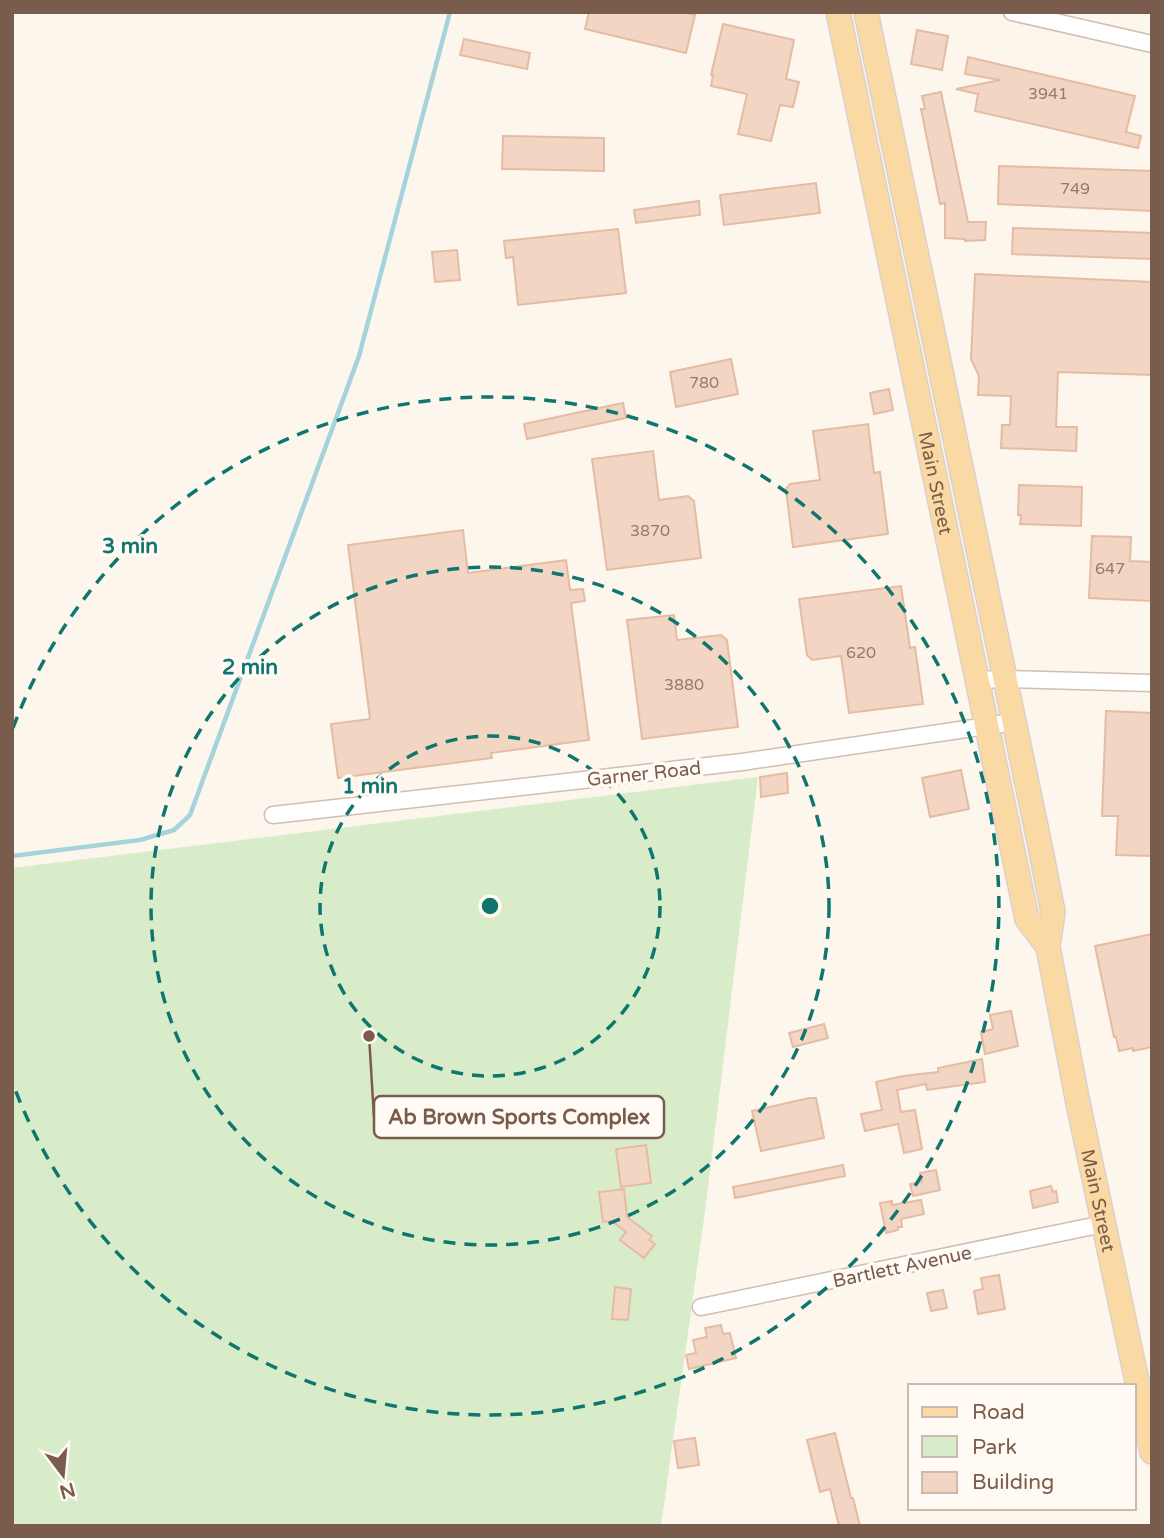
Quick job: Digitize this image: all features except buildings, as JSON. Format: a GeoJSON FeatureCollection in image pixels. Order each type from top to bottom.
{"type":"FeatureCollection","features":[{"type":"Feature","properties":{"kind":"main road","name":"Main Street"},"geometry":{"type":"LineString","coordinates":[[838,12],[1027,919],[1048,947]]}},
{"type":"Feature","properties":{"kind":"main road","name":"Main Street"},"geometry":{"type":"LineString","coordinates":[[866,12],[1053,912],[1048,947],[1152,1452]]}},
{"type":"Feature","properties":{"kind":"street"},"geometry":{"type":"LineString","coordinates":[[1012,12],[1152,44]]}},
{"type":"Feature","properties":{"kind":"street"},"geometry":{"type":"LineString","coordinates":[[978,680],[1152,683]]}},
{"type":"Feature","properties":{"kind":"street","name":"Garner Road"},"geometry":{"type":"LineString","coordinates":[[273,815],[742,762],[1014,722]]}},
{"type":"Feature","properties":{"kind":"street","name":"Bartlett Avenue"},"geometry":{"type":"LineString","coordinates":[[701,1307],[1103,1224]]}},
{"type":"Feature","properties":{"kind":"green space"},"geometry":{"type":"Polygon","coordinates":[[[758,777],[706,1204],[661,1526],[12,1526],[12,868],[758,777]]]}},
{"type":"Feature","properties":{"kind":"waterway"},"geometry":{"type":"LineString","coordinates":[[12,856],[140,840],[174,830],[190,815],[359,356],[450,12]]}},
{"type":"Feature","properties":{"kind":"place","name":"Ab Brown Sports Complex"},"geometry":{"type":"Point","coordinates":[369,1036]}}]}
